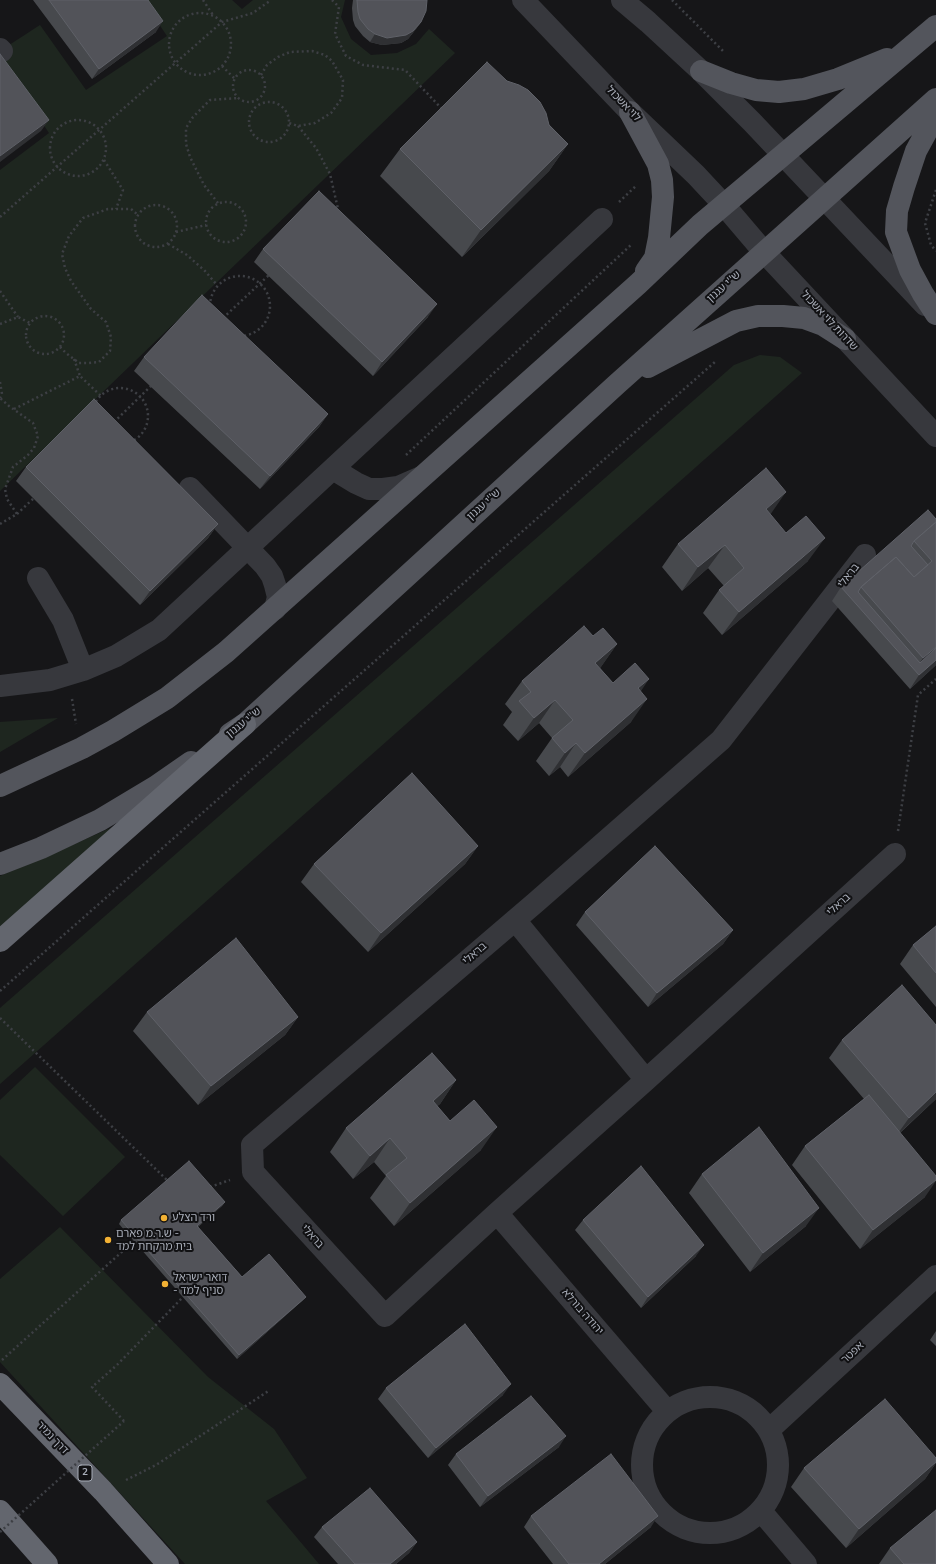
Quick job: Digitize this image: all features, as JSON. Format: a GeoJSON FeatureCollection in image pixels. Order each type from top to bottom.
{"type":"FeatureCollection","features":[{"type":"Feature","properties":{"kind":"highway"},"geometry":{"type":"LineString","coordinates":[[0,941],[245,724]]}},
{"type":"Feature","properties":{"kind":"highway","name":"דרך נמיר"},"geometry":{"type":"LineString","coordinates":[[0,1384],[103,1491],[168,1564]]}},
{"type":"Feature","properties":{"kind":"highway"},"geometry":{"type":"LineString","coordinates":[[0,1511],[38,1559]]}},
{"type":"Feature","properties":{"kind":"main road"},"geometry":{"type":"LineString","coordinates":[[0,786],[82,748],[167,698],[226,652],[638,284],[700,225],[936,26]]}},
{"type":"Feature","properties":{"kind":"main road"},"geometry":{"type":"LineString","coordinates":[[701,71],[731,83],[756,90],[779,92],[804,89],[838,79],[907,51]]}},
{"type":"Feature","properties":{"kind":"main road","name":"ש''י עגנון"},"geometry":{"type":"LineString","coordinates":[[0,864],[41,848],[100,820],[155,787],[245,724],[617,384],[936,99]]}},
{"type":"Feature","properties":{"kind":"main road"},"geometry":{"type":"LineString","coordinates":[[630,112],[658,164],[662,180],[663,197],[659,238],[655,258],[638,284]]}},
{"type":"Feature","properties":{"kind":"main road"},"geometry":{"type":"LineString","coordinates":[[936,114],[916,151],[906,180],[897,211],[896,232],[910,270],[936,314]]}},
{"type":"Feature","properties":{"kind":"main road"},"geometry":{"type":"LineString","coordinates":[[617,384],[736,321],[758,316],[804,318],[823,325],[845,339]]}},
{"type":"Feature","properties":{"kind":"street","name":"לוי אשכול"},"geometry":{"type":"LineString","coordinates":[[523,0],[630,112],[696,175],[724,205]]}},
{"type":"Feature","properties":{"kind":"street"},"geometry":{"type":"LineString","coordinates":[[622,0],[701,71],[825,198],[936,317]]}},
{"type":"Feature","properties":{"kind":"street","name":"שדרות לוי אשכול"},"geometry":{"type":"LineString","coordinates":[[724,205],[764,252],[936,436]]}},
{"type":"Feature","properties":{"kind":"street"},"geometry":{"type":"LineString","coordinates":[[0,686],[50,680],[75,673],[116,656],[160,630],[602,219]]}},
{"type":"Feature","properties":{"kind":"street"},"geometry":{"type":"LineString","coordinates":[[333,469],[369,489],[398,487],[422,476]]}},
{"type":"Feature","properties":{"kind":"street"},"geometry":{"type":"LineString","coordinates":[[190,488],[266,566],[272,576],[278,597],[275,609]]}},
{"type":"Feature","properties":{"kind":"street","name":"בראלי"},"geometry":{"type":"LineString","coordinates":[[865,555],[721,740],[515,920],[252,1145],[253,1172],[385,1316],[895,854]]}},
{"type":"Feature","properties":{"kind":"street"},"geometry":{"type":"LineString","coordinates":[[38,578],[63,620],[75,673]]}},
{"type":"Feature","properties":{"kind":"street"},"geometry":{"type":"LineString","coordinates":[[515,920],[646,1080]]}},
{"type":"Feature","properties":{"kind":"street","name":"יהודה בורלא"},"geometry":{"type":"LineString","coordinates":[[497,1213],[668,1411]]}},
{"type":"Feature","properties":{"kind":"street","name":"אפטר"},"geometry":{"type":"LineString","coordinates":[[769,1430],[936,1276]]}},
{"type":"Feature","properties":{"kind":"street"},"geometry":{"type":"LineString","coordinates":[[709,1396],[733,1400],[754,1412],[769,1430],[775,1444],[778,1467],[774,1491],[761,1511],[742,1526],[716,1533],[692,1531],[671,1522],[654,1505],[641,1474],[642,1451],[652,1428],[668,1411],[686,1401],[709,1396]]}},
{"type":"Feature","properties":{"kind":"street"},"geometry":{"type":"LineString","coordinates":[[761,1511],[806,1564]]}},
{"type":"Feature","properties":{"kind":"path"},"geometry":{"type":"LineString","coordinates":[[203,0],[214,16],[227,28],[231,38],[230,51],[222,66],[214,72],[206,75],[195,75],[181,69],[171,57],[168,46],[171,32],[177,23],[192,13],[203,13],[214,16]]}},
{"type":"Feature","properties":{"kind":"path"},"geometry":{"type":"LineString","coordinates":[[0,217],[222,22],[253,13],[271,0]]}},
{"type":"Feature","properties":{"kind":"path"},"geometry":{"type":"LineString","coordinates":[[332,0],[339,7],[335,34],[346,56],[363,65],[405,70],[445,112]]}},
{"type":"Feature","properties":{"kind":"path"},"geometry":{"type":"LineString","coordinates":[[672,0],[726,54]]}},
{"type":"Feature","properties":{"kind":"path"},"geometry":{"type":"LineString","coordinates":[[261,75],[267,65],[278,57],[290,52],[312,51],[325,55],[332,61],[343,80],[342,98],[331,113],[315,123],[298,126],[289,123]]}},
{"type":"Feature","properties":{"kind":"path"},"geometry":{"type":"LineString","coordinates":[[222,66],[234,78]]}},
{"type":"Feature","properties":{"kind":"path"},"geometry":{"type":"LineString","coordinates":[[251,70],[261,75],[265,86],[264,92],[256,100],[245,102],[238,98],[233,89],[234,78],[243,71],[251,70]]}},
{"type":"Feature","properties":{"kind":"path"},"geometry":{"type":"LineString","coordinates":[[218,203],[204,185],[190,157],[186,144],[186,128],[193,117],[210,100],[238,98]]}},
{"type":"Feature","properties":{"kind":"path"},"geometry":{"type":"LineString","coordinates":[[256,100],[258,105]]}},
{"type":"Feature","properties":{"kind":"path"},"geometry":{"type":"LineString","coordinates":[[270,102],[280,105],[288,116],[289,123],[284,135],[279,139],[273,142],[263,142],[257,139],[252,133],[248,123],[249,117],[252,110],[258,105],[270,102]]}},
{"type":"Feature","properties":{"kind":"path"},"geometry":{"type":"LineString","coordinates":[[78,120],[88,122],[100,129],[105,139],[106,149],[104,160],[100,166],[87,175],[77,177],[66,174],[57,167],[50,154],[49,145],[55,131],[62,124],[78,120]]}},
{"type":"Feature","properties":{"kind":"path"},"geometry":{"type":"LineString","coordinates":[[298,126],[316,148],[330,174],[338,208],[333,214]]}},
{"type":"Feature","properties":{"kind":"path"},"geometry":{"type":"LineString","coordinates":[[104,160],[123,190],[116,209]]}},
{"type":"Feature","properties":{"kind":"path"},"geometry":{"type":"LineString","coordinates":[[602,219],[658,164]]}},
{"type":"Feature","properties":{"kind":"path"},"geometry":{"type":"LineString","coordinates":[[936,190],[925,223],[931,245],[936,251]]}},
{"type":"Feature","properties":{"kind":"path"},"geometry":{"type":"LineString","coordinates":[[229,202],[237,205],[246,217],[244,230],[241,236],[229,242],[222,241],[211,236],[206,225],[208,212],[218,203],[229,202]]}},
{"type":"Feature","properties":{"kind":"path"},"geometry":{"type":"LineString","coordinates":[[151,205],[163,206],[170,210],[177,223],[176,232],[173,239],[168,244],[156,248],[150,248],[140,241],[135,232],[135,222],[138,215],[144,208],[151,205]]}},
{"type":"Feature","properties":{"kind":"path"},"geometry":{"type":"LineString","coordinates":[[60,347],[79,363],[99,362],[110,350],[111,336],[106,322],[91,309],[71,281],[65,268],[62,254],[69,236],[83,218],[108,209],[131,209],[138,215]]}},
{"type":"Feature","properties":{"kind":"path"},"geometry":{"type":"LineString","coordinates":[[176,232],[206,225]]}},
{"type":"Feature","properties":{"kind":"path"},"geometry":{"type":"LineString","coordinates":[[168,244],[187,255],[218,285]]}},
{"type":"Feature","properties":{"kind":"path"},"geometry":{"type":"LineString","coordinates":[[212,328],[271,272]]}},
{"type":"Feature","properties":{"kind":"path"},"geometry":{"type":"LineString","coordinates":[[238,275],[250,277],[260,283],[268,293],[270,309],[263,325],[250,334],[237,336],[223,332],[211,317],[209,301],[213,291],[218,285],[228,278],[238,275]]}},
{"type":"Feature","properties":{"kind":"path"},"geometry":{"type":"LineString","coordinates":[[0,291],[18,317],[30,323]]}},
{"type":"Feature","properties":{"kind":"path"},"geometry":{"type":"LineString","coordinates":[[42,316],[54,317],[63,327],[65,334],[60,347],[55,351],[45,354],[34,350],[28,344],[26,337],[27,329],[30,323],[35,318],[42,316]]}},
{"type":"Feature","properties":{"kind":"path"},"geometry":{"type":"LineString","coordinates":[[0,324],[18,317]]}},
{"type":"Feature","properties":{"kind":"path"},"geometry":{"type":"LineString","coordinates":[[74,358],[80,376],[101,396]]}},
{"type":"Feature","properties":{"kind":"path"},"geometry":{"type":"LineString","coordinates":[[0,991],[717,361]]}},
{"type":"Feature","properties":{"kind":"path"},"geometry":{"type":"LineString","coordinates":[[14,409],[80,376]]}},
{"type":"Feature","properties":{"kind":"path"},"geometry":{"type":"LineString","coordinates":[[0,382],[2,394],[0,398],[33,423],[38,436],[34,448],[13,467],[5,489],[7,499],[17,514]]}},
{"type":"Feature","properties":{"kind":"path"},"geometry":{"type":"LineString","coordinates":[[112,424],[151,386]]}},
{"type":"Feature","properties":{"kind":"path"},"geometry":{"type":"LineString","coordinates":[[118,388],[128,389],[140,396],[147,406],[148,423],[145,430],[139,437],[125,445],[108,442],[100,435],[94,426],[92,416],[94,408],[101,396],[110,390],[118,388]]}},
{"type":"Feature","properties":{"kind":"path"},"geometry":{"type":"LineString","coordinates":[[94,440],[100,435]]}},
{"type":"Feature","properties":{"kind":"path"},"geometry":{"type":"LineString","coordinates":[[0,524],[17,514],[39,493]]}},
{"type":"Feature","properties":{"kind":"path"},"geometry":{"type":"LineString","coordinates":[[75,673],[82,748]]}},
{"type":"Feature","properties":{"kind":"path"},"geometry":{"type":"LineString","coordinates":[[895,854],[918,695],[936,678]]}},
{"type":"Feature","properties":{"kind":"path"},"geometry":{"type":"LineString","coordinates":[[0,1018],[173,1185]]}},
{"type":"Feature","properties":{"kind":"path"},"geometry":{"type":"LineString","coordinates":[[205,1189],[253,1172]]}},
{"type":"Feature","properties":{"kind":"path"},"geometry":{"type":"LineString","coordinates":[[0,1361],[137,1239]]}},
{"type":"Feature","properties":{"kind":"path"},"geometry":{"type":"LineString","coordinates":[[0,1532],[124,1421],[92,1386],[117,1365],[183,1297]]}},
{"type":"Feature","properties":{"kind":"path"},"geometry":{"type":"LineString","coordinates":[[103,1491],[156,1465],[270,1390]]}},
{"type":"Feature","properties":{"kind":"shaded area"},"geometry":{"type":"Polygon","coordinates":[[[143,0],[232,0],[242,9],[253,0],[345,0],[341,17],[351,39],[371,55],[397,53],[416,44],[429,29],[455,53],[0,491],[0,170],[49,133],[0,59],[0,51],[40,25],[86,90],[167,36],[143,0]]]}},
{"type":"Feature","properties":{"kind":"shaded area"},"geometry":{"type":"Polygon","coordinates":[[[760,355],[780,357],[802,373],[0,1084],[0,1008],[734,365],[760,355]]]}},
{"type":"Feature","properties":{"kind":"shaded area"},"geometry":{"type":"Polygon","coordinates":[[[58,718],[0,752],[0,722],[58,718]]]}},
{"type":"Feature","properties":{"kind":"shaded area"},"geometry":{"type":"Polygon","coordinates":[[[126,821],[0,928],[0,876],[126,821]]]}},
{"type":"Feature","properties":{"kind":"shaded area"},"geometry":{"type":"Polygon","coordinates":[[[35,1067],[125,1157],[63,1216],[0,1155],[0,1100],[35,1067]]]}},
{"type":"Feature","properties":{"kind":"shaded area"},"geometry":{"type":"Polygon","coordinates":[[[60,1227],[208,1377],[274,1429],[307,1478],[266,1501],[319,1564],[185,1564],[0,1362],[0,1279],[60,1227]]]}},
{"type":"Feature","properties":{"kind":"building"},"geometry":{"type":"Polygon","coordinates":[[[49,0],[148,0],[163,21],[99,69],[49,0]]]}},
{"type":"Feature","properties":{"kind":"building"},"geometry":{"type":"Polygon","coordinates":[[[357,0],[427,0],[426,11],[421,22],[413,31],[406,35],[387,38],[375,34],[368,29],[360,19],[357,0]]]}},
{"type":"Feature","properties":{"kind":"building"},"geometry":{"type":"Polygon","coordinates":[[[0,54],[49,120],[0,156],[0,54]]]}},
{"type":"Feature","properties":{"kind":"building"},"geometry":{"type":"Polygon","coordinates":[[[487,62],[507,81],[528,90],[540,102],[546,113],[549,125],[568,144],[481,230],[400,149],[487,62]]]}},
{"type":"Feature","properties":{"kind":"building"},"geometry":{"type":"Polygon","coordinates":[[[319,191],[437,304],[382,362],[263,249],[319,191]]]}},
{"type":"Feature","properties":{"kind":"building"},"geometry":{"type":"Polygon","coordinates":[[[202,295],[328,414],[270,476],[144,357],[202,295]]]}},
{"type":"Feature","properties":{"kind":"building"},"geometry":{"type":"Polygon","coordinates":[[[94,399],[218,524],[150,591],[26,467],[94,399]]]}},
{"type":"Feature","properties":{"kind":"building"},"geometry":{"type":"Polygon","coordinates":[[[766,468],[786,492],[766,509],[786,533],[806,516],[825,538],[739,612],[719,590],[744,568],[725,545],[698,567],[678,544],[766,468]]]}},
{"type":"Feature","properties":{"kind":"building"},"geometry":{"type":"Polygon","coordinates":[[[928,510],[936,519],[936,522],[914,541],[911,546],[928,565],[914,577],[896,557],[861,587],[858,592],[920,663],[936,648],[936,660],[919,675],[841,587],[928,510]]]}},
{"type":"Feature","properties":{"kind":"building"},"geometry":{"type":"Polygon","coordinates":[[[936,522],[936,647],[923,658],[861,587],[896,557],[914,577],[932,561],[914,541],[936,522]]]}},
{"type":"Feature","properties":{"kind":"building"},"geometry":{"type":"Polygon","coordinates":[[[584,626],[593,636],[603,628],[617,644],[595,663],[613,683],[635,663],[649,679],[638,688],[647,699],[585,753],[576,743],[565,753],[552,738],[573,720],[555,700],[534,718],[519,701],[531,692],[522,681],[584,626]]]}},
{"type":"Feature","properties":{"kind":"building"},"geometry":{"type":"Polygon","coordinates":[[[412,773],[478,846],[381,933],[314,864],[412,773]]]}},
{"type":"Feature","properties":{"kind":"building"},"geometry":{"type":"Polygon","coordinates":[[[655,846],[733,930],[657,993],[585,912],[655,846]]]}},
{"type":"Feature","properties":{"kind":"building"},"geometry":{"type":"Polygon","coordinates":[[[936,926],[936,973],[913,945],[936,926]]]}},
{"type":"Feature","properties":{"kind":"building"},"geometry":{"type":"Polygon","coordinates":[[[236,938],[298,1017],[211,1086],[147,1012],[236,938]]]}},
{"type":"Feature","properties":{"kind":"building"},"geometry":{"type":"Polygon","coordinates":[[[902,985],[936,1025],[936,1092],[909,1118],[842,1040],[902,985]]]}},
{"type":"Feature","properties":{"kind":"building"},"geometry":{"type":"Polygon","coordinates":[[[432,1053],[456,1080],[433,1101],[450,1121],[474,1100],[497,1127],[410,1203],[386,1175],[407,1158],[390,1138],[370,1156],[346,1128],[432,1053]]]}},
{"type":"Feature","properties":{"kind":"building"},"geometry":{"type":"Polygon","coordinates":[[[869,1095],[936,1176],[936,1180],[873,1230],[805,1146],[869,1095]]]}},
{"type":"Feature","properties":{"kind":"building"},"geometry":{"type":"Polygon","coordinates":[[[759,1127],[819,1208],[763,1253],[702,1174],[759,1127]]]}},
{"type":"Feature","properties":{"kind":"building"},"geometry":{"type":"Polygon","coordinates":[[[189,1161],[225,1202],[197,1226],[242,1277],[269,1254],[306,1297],[239,1355],[121,1220],[189,1161]]]}},
{"type":"Feature","properties":{"kind":"building"},"geometry":{"type":"Polygon","coordinates":[[[641,1166],[704,1245],[648,1297],[583,1220],[641,1166]]]}},
{"type":"Feature","properties":{"kind":"building"},"geometry":{"type":"Polygon","coordinates":[[[465,1324],[511,1384],[436,1448],[386,1388],[465,1324]]]}},
{"type":"Feature","properties":{"kind":"building"},"geometry":{"type":"Polygon","coordinates":[[[531,1396],[566,1436],[488,1496],[456,1454],[531,1396]]]}},
{"type":"Feature","properties":{"kind":"building"},"geometry":{"type":"Polygon","coordinates":[[[885,1399],[936,1458],[936,1462],[859,1529],[804,1468],[885,1399]]]}},
{"type":"Feature","properties":{"kind":"building"},"geometry":{"type":"Polygon","coordinates":[[[611,1454],[658,1516],[599,1564],[569,1564],[531,1516],[611,1454]]]}},
{"type":"Feature","properties":{"kind":"building"},"geometry":{"type":"Polygon","coordinates":[[[370,1488],[417,1542],[390,1564],[355,1564],[322,1527],[370,1488]]]}},
{"type":"Feature","properties":{"kind":"building"},"geometry":{"type":"Polygon","coordinates":[[[936,1510],[936,1564],[904,1564],[890,1548],[936,1510]]]}},
{"type":"Feature","properties":{"kind":"place","name":"ורד הצלע"},"geometry":{"type":"Point","coordinates":[164,1218]}},
{"type":"Feature","properties":{"kind":"place","name":"ש.ר.מ פארם - בית מרקחת למד"},"geometry":{"type":"Point","coordinates":[108,1240]}},
{"type":"Feature","properties":{"kind":"place","name":"דואר ישראל - סניף למד"},"geometry":{"type":"Point","coordinates":[165,1284]}}]}
